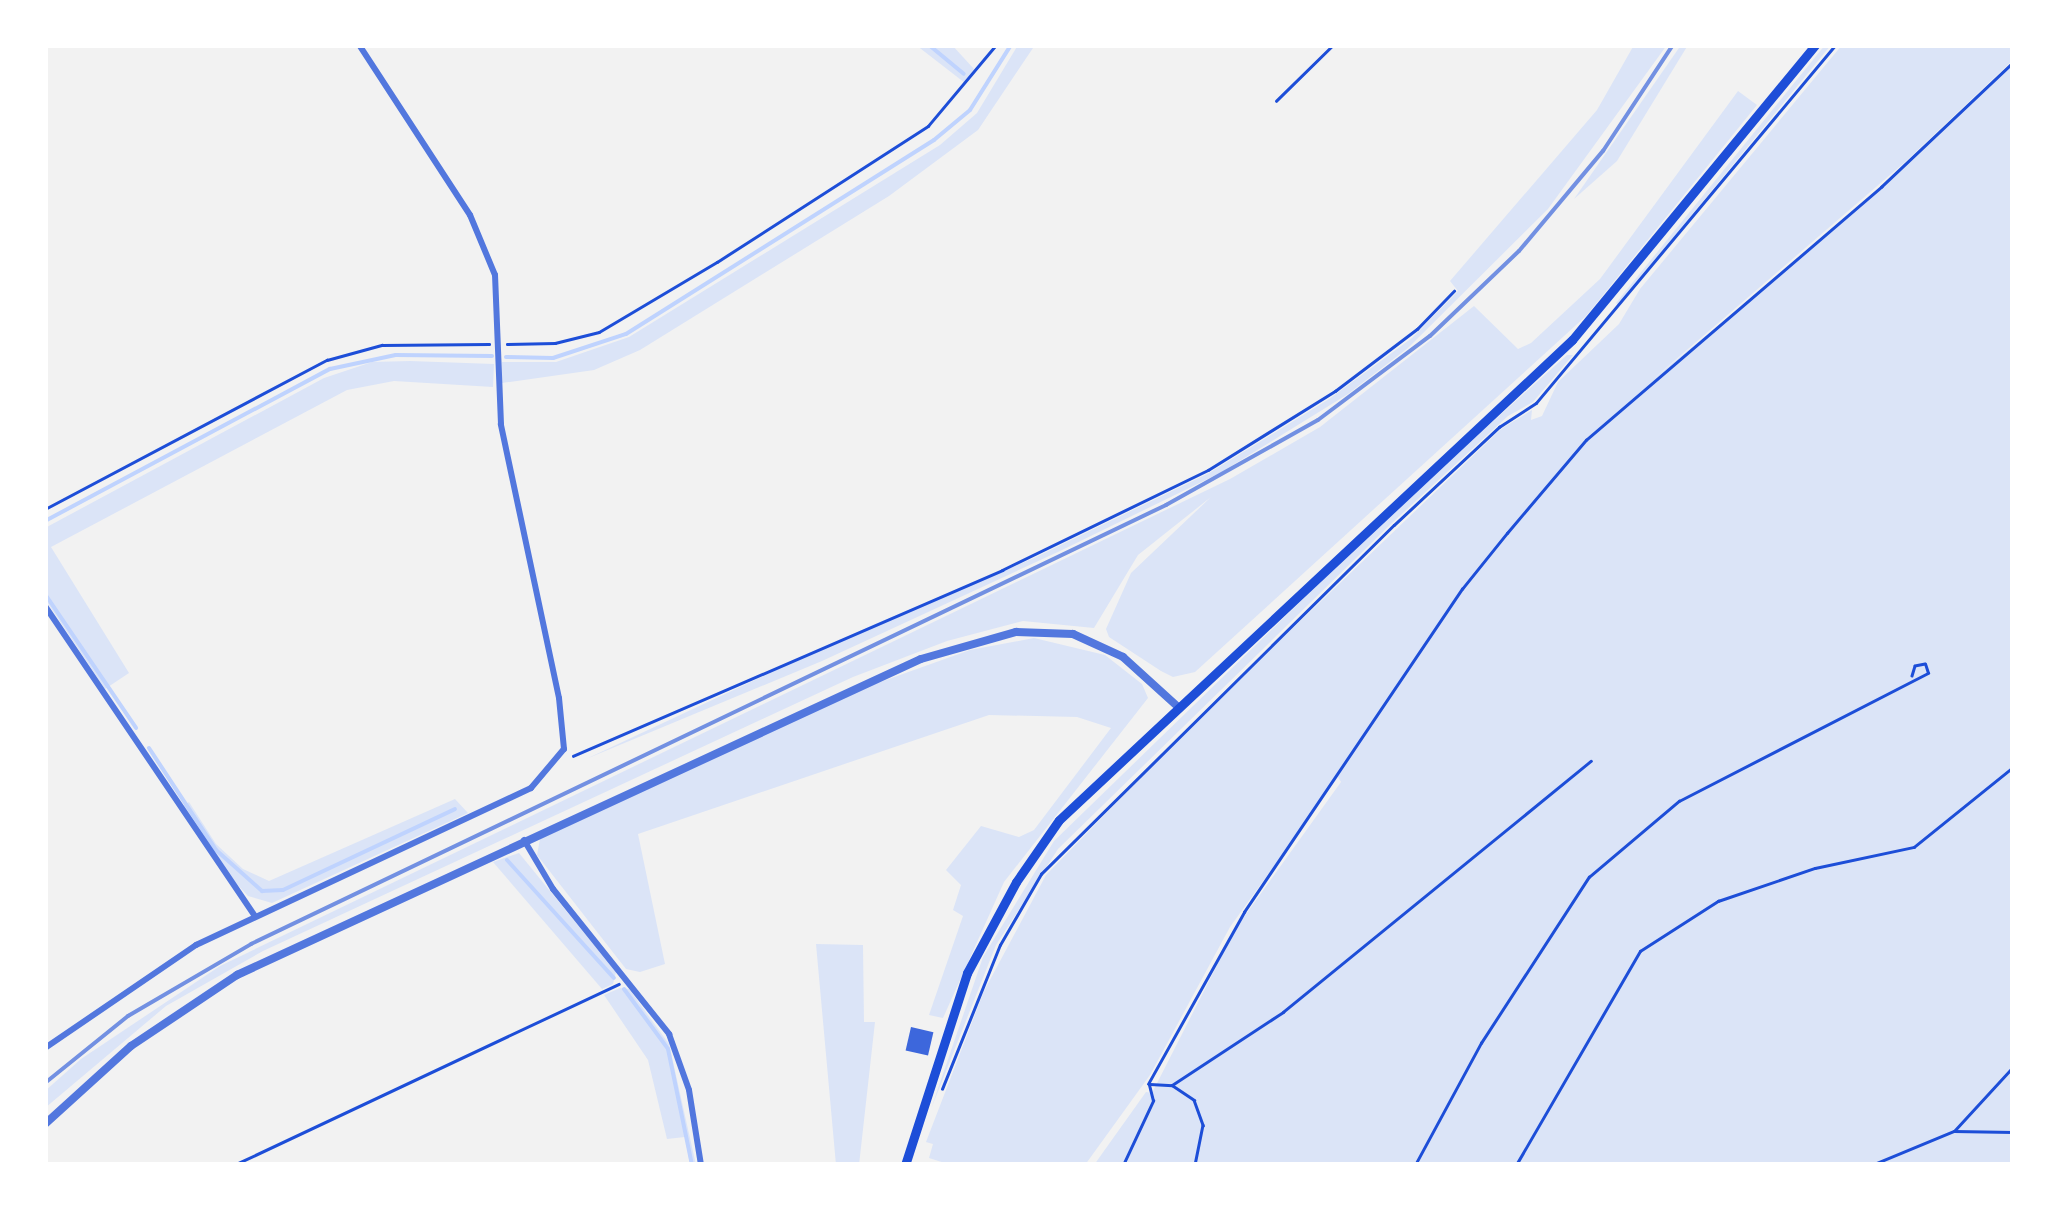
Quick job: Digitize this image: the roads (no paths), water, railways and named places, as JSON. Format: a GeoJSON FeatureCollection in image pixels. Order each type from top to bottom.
{"type":"FeatureCollection","features":[{"type":"Feature","properties":{"kind":"main road"},"geometry":{"type":"LineString","coordinates":[[905,1165],[956,1002],[1001,906],[1060,820],[1176,705],[1585,328],[1815,45]]}},
{"type":"Feature","properties":{"kind":"street"},"geometry":{"type":"LineString","coordinates":[[45,1048],[140,979],[255,916],[531,788],[562,756],[560,698],[501,424],[500,304],[486,248],[359,45]]}},
{"type":"Feature","properties":{"kind":"street"},"geometry":{"type":"LineString","coordinates":[[45,606],[255,916]]}},
{"type":"Feature","properties":{"kind":"street"},"geometry":{"type":"LineString","coordinates":[[45,1124],[131,1046],[237,974],[869,680],[1002,635],[1051,631],[1096,642],[1134,665],[1176,705]]}},
{"type":"Feature","properties":{"kind":"street"},"geometry":{"type":"LineString","coordinates":[[523,839],[552,889],[628,979],[681,1060],[701,1165]]}},
{"type":"Feature","properties":{"kind":"waterway"},"geometry":{"type":"LineString","coordinates":[[929,45],[964,74]]}},
{"type":"Feature","properties":{"kind":"waterway"},"geometry":{"type":"LineString","coordinates":[[506,357],[553,358],[626,334],[934,140],[970,110],[1011,45]]}},
{"type":"Feature","properties":{"kind":"waterway"},"geometry":{"type":"LineString","coordinates":[[45,521],[330,369],[396,355],[492,356]]}},
{"type":"Feature","properties":{"kind":"waterway"},"geometry":{"type":"LineString","coordinates":[[45,594],[136,728]]}},
{"type":"Feature","properties":{"kind":"waterway"},"geometry":{"type":"LineString","coordinates":[[149,748],[216,850],[262,891],[283,890],[455,809]]}},
{"type":"Feature","properties":{"kind":"waterway"},"geometry":{"type":"LineString","coordinates":[[507,860],[614,978]]}},
{"type":"Feature","properties":{"kind":"waterway"},"geometry":{"type":"LineString","coordinates":[[624,989],[668,1049],[692,1165]]}},
{"type":"Feature","properties":{"kind":"railway"},"geometry":{"type":"LineString","coordinates":[[45,1083],[128,1016],[251,944],[1166,505],[1318,420],[1430,336],[1519,251],[1603,151],[1673,45]]}}]}
